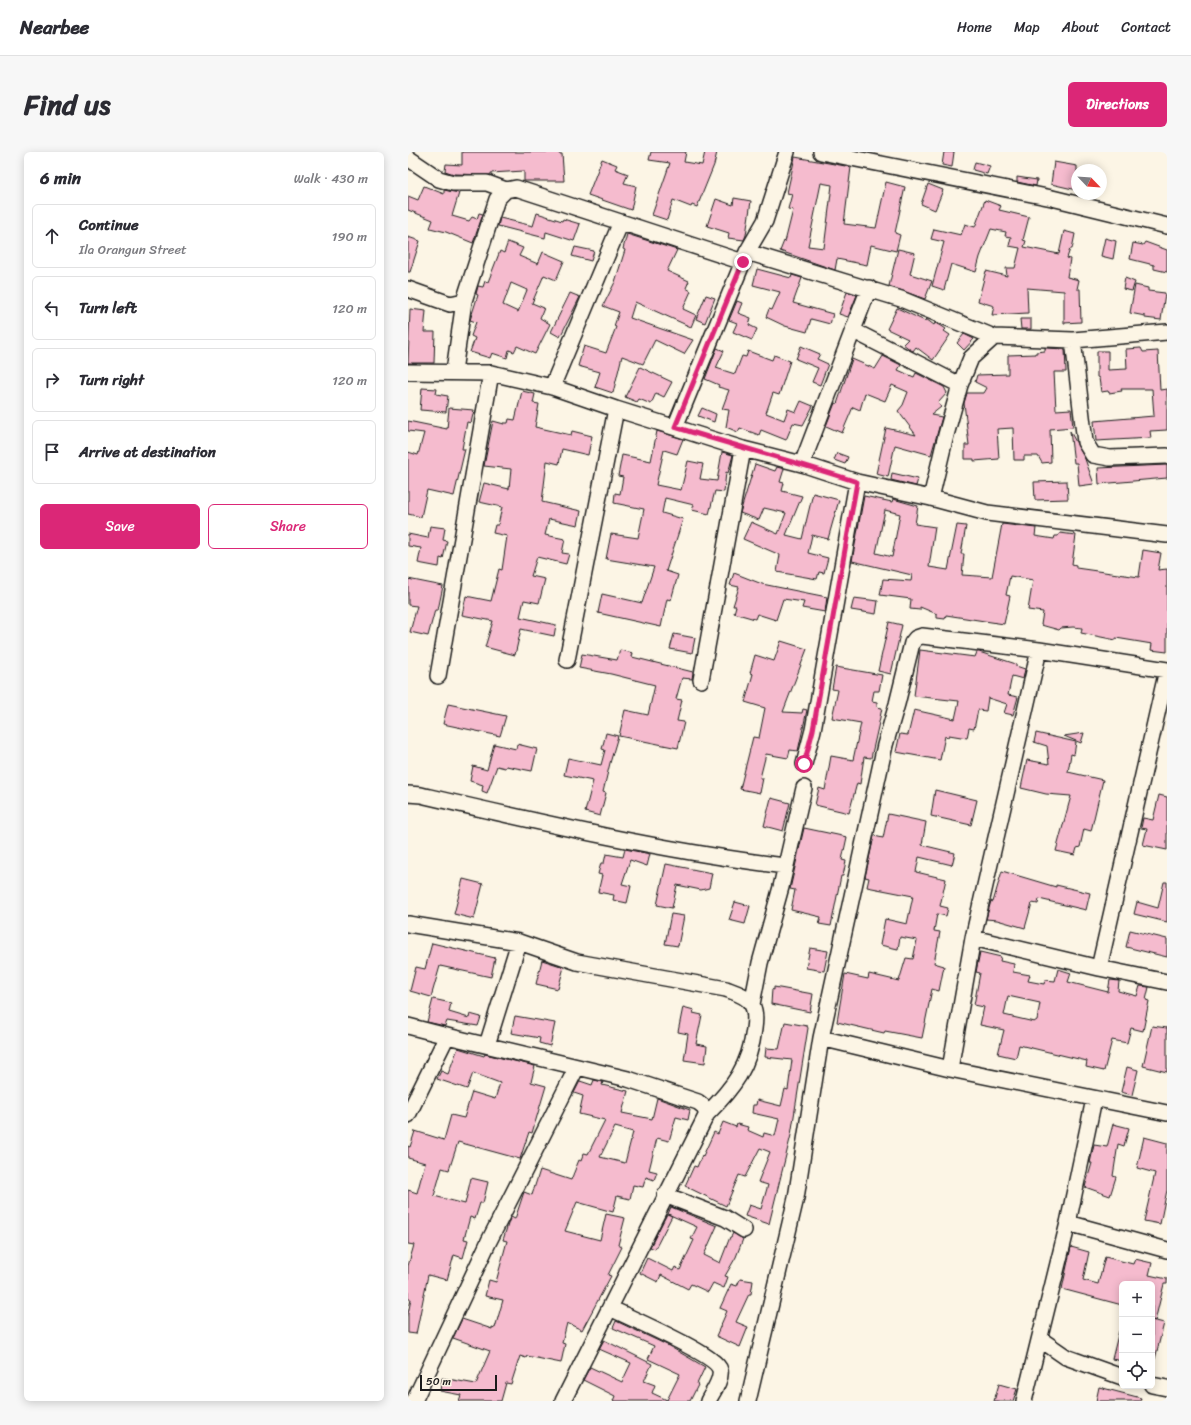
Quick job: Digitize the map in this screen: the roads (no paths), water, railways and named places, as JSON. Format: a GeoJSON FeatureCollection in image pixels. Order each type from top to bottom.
{"type":"FeatureCollection","features":[{"type":"Feature","properties":{"kind":"street"},"geometry":{"type":"LineString","coordinates":[[675,427],[745,257],[765,221],[787,152]]}},
{"type":"Feature","properties":{"kind":"street"},"geometry":{"type":"LineString","coordinates":[[821,152],[1052,198],[1167,226]]}},
{"type":"Feature","properties":{"kind":"street"},"geometry":{"type":"LineString","coordinates":[[408,158],[439,179],[453,183],[487,184],[506,190],[516,188],[621,222],[745,257],[869,288],[901,299],[994,337],[1073,340],[1167,332]]}},
{"type":"Feature","properties":{"kind":"street"},"geometry":{"type":"LineString","coordinates":[[454,372],[464,301],[497,199],[506,190]]}},
{"type":"Feature","properties":{"kind":"street"},"geometry":{"type":"LineString","coordinates":[[552,387],[621,222]]}},
{"type":"Feature","properties":{"kind":"street"},"geometry":{"type":"LineString","coordinates":[[802,464],[854,331],[869,288]]}},
{"type":"Feature","properties":{"kind":"street"},"geometry":{"type":"LineString","coordinates":[[408,289],[450,304],[464,301]]}},
{"type":"Feature","properties":{"kind":"street"},"geometry":{"type":"LineString","coordinates":[[854,331],[960,385]]}},
{"type":"Feature","properties":{"kind":"street"},"geometry":{"type":"LineString","coordinates":[[931,498],[960,385],[971,358],[994,337]]}},
{"type":"Feature","properties":{"kind":"street"},"geometry":{"type":"LineString","coordinates":[[1073,340],[1085,442],[1093,455],[1110,458],[1167,456]]}},
{"type":"Feature","properties":{"kind":"street"},"geometry":{"type":"LineString","coordinates":[[408,372],[491,373],[552,387],[743,449],[802,464],[857,482],[931,498],[986,513],[1167,535]]}},
{"type":"Feature","properties":{"kind":"street"},"geometry":{"type":"LineString","coordinates":[[438,676],[491,373]]}},
{"type":"Feature","properties":{"kind":"street"},"geometry":{"type":"LineString","coordinates":[[567,660],[616,409]]}},
{"type":"Feature","properties":{"kind":"street"},"geometry":{"type":"LineString","coordinates":[[701,680],[743,449]]}},
{"type":"Feature","properties":{"kind":"street"},"geometry":{"type":"LineString","coordinates":[[804,764],[813,730],[857,482]]}},
{"type":"Feature","properties":{"kind":"street"},"geometry":{"type":"LineString","coordinates":[[748,1401],[796,1198],[821,1038],[885,745],[912,643],[916,638],[922,636],[1039,650],[1167,670],[1099,968]]}},
{"type":"Feature","properties":{"kind":"street"},"geometry":{"type":"LineString","coordinates":[[950,1068],[973,938],[1039,650]]}},
{"type":"Feature","properties":{"kind":"street"},"geometry":{"type":"LineString","coordinates":[[563,1401],[665,1195],[707,1114],[732,1086],[745,1067],[752,1047],[755,1019],[752,1004],[760,963],[804,788]]}},
{"type":"Feature","properties":{"kind":"street"},"geometry":{"type":"LineString","coordinates":[[408,794],[554,826],[715,857],[785,866]]}},
{"type":"Feature","properties":{"kind":"street"},"geometry":{"type":"LineString","coordinates":[[408,924],[519,942],[577,962],[726,989],[743,996],[752,1004]]}},
{"type":"Feature","properties":{"kind":"street"},"geometry":{"type":"LineString","coordinates":[[973,938],[1099,968],[1167,982]]}},
{"type":"Feature","properties":{"kind":"street"},"geometry":{"type":"LineString","coordinates":[[487,1045],[519,942]]}},
{"type":"Feature","properties":{"kind":"street"},"geometry":{"type":"LineString","coordinates":[[408,1026],[628,1079],[698,1102],[703,1106],[707,1114]]}},
{"type":"Feature","properties":{"kind":"street"},"geometry":{"type":"LineString","coordinates":[[408,1115],[447,1036]]}},
{"type":"Feature","properties":{"kind":"street"},"geometry":{"type":"LineString","coordinates":[[821,1038],[950,1068],[1167,1113]]}},
{"type":"Feature","properties":{"kind":"street"},"geometry":{"type":"LineString","coordinates":[[414,1401],[489,1241],[577,1067]]}},
{"type":"Feature","properties":{"kind":"street"},"geometry":{"type":"LineString","coordinates":[[1024,1401],[1068,1223],[1094,1099]]}},
{"type":"Feature","properties":{"kind":"street"},"geometry":{"type":"LineString","coordinates":[[665,1195],[725,1218],[744,1230]]}},
{"type":"Feature","properties":{"kind":"street"},"geometry":{"type":"LineString","coordinates":[[1068,1223],[1167,1250]]}},
{"type":"Feature","properties":{"kind":"street"},"geometry":{"type":"LineString","coordinates":[[610,1308],[701,1352],[715,1361],[720,1369],[721,1376],[708,1401]]}},
{"type":"Feature","properties":{"kind":"street"},"geometry":{"type":"LineString","coordinates":[[1040,1339],[1066,1357],[1119,1376]]}},
{"type":"Feature","properties":{"kind":"street"},"geometry":{"type":"LineString","coordinates":[[1155,1386],[1167,1388]]}}]}
